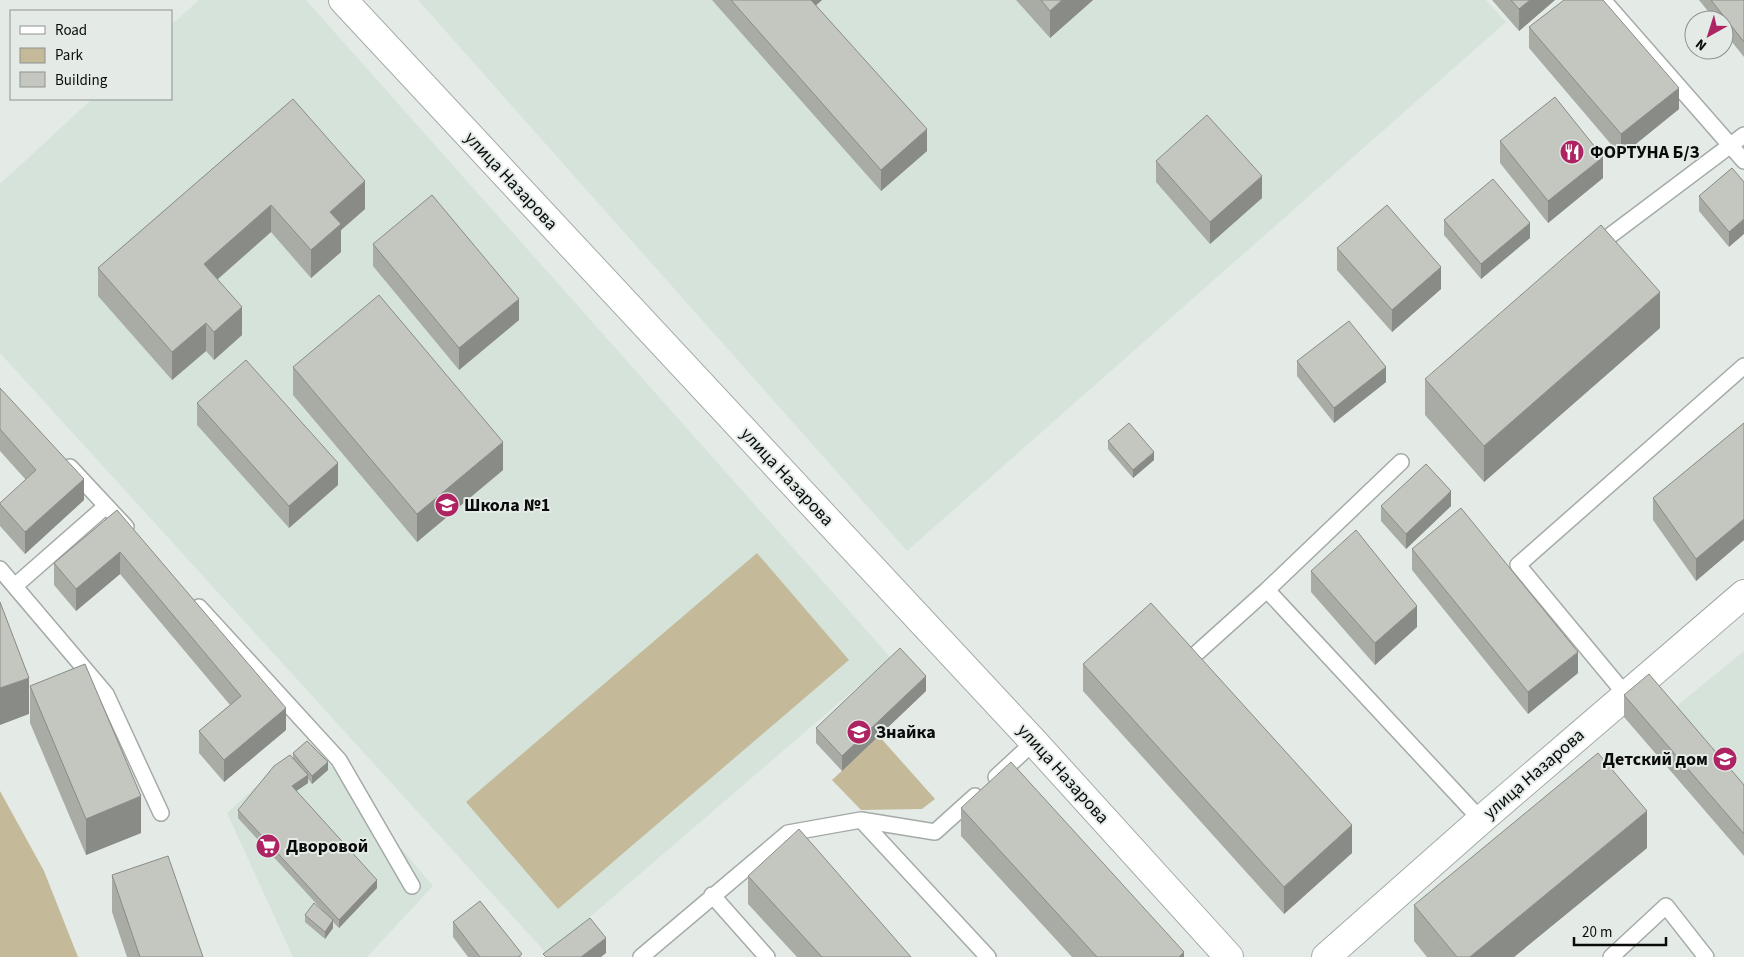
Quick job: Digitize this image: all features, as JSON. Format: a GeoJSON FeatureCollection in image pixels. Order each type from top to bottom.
{"type":"FeatureCollection","features":[{"type":"Feature","properties":{"kind":"street","name":"улица Назарова"},"geometry":{"type":"LineString","coordinates":[[343,0],[1034,742],[1230,957]]}},
{"type":"Feature","properties":{"kind":"street","name":"улица Назарова"},"geometry":{"type":"LineString","coordinates":[[1326,957],[1481,820],[1744,594]]}},
{"type":"Feature","properties":{"kind":"lane"},"geometry":{"type":"LineString","coordinates":[[1603,0],[1744,161]]}},
{"type":"Feature","properties":{"kind":"lane"},"geometry":{"type":"LineString","coordinates":[[1611,235],[1744,135]]}},
{"type":"Feature","properties":{"kind":"lane"},"geometry":{"type":"LineString","coordinates":[[1626,695],[1518,565],[1744,366]]}},
{"type":"Feature","properties":{"kind":"lane"},"geometry":{"type":"LineString","coordinates":[[60,456],[133,535]]}},
{"type":"Feature","properties":{"kind":"lane"},"geometry":{"type":"LineString","coordinates":[[1198,652],[1267,590],[1401,462]]}},
{"type":"Feature","properties":{"kind":"lane"},"geometry":{"type":"LineString","coordinates":[[16,585],[106,506]]}},
{"type":"Feature","properties":{"kind":"lane"},"geometry":{"type":"LineString","coordinates":[[0,569],[16,585],[106,694],[161,813]]}},
{"type":"Feature","properties":{"kind":"lane"},"geometry":{"type":"LineString","coordinates":[[1267,590],[1481,820]]}},
{"type":"Feature","properties":{"kind":"lane"},"geometry":{"type":"LineString","coordinates":[[186,593],[339,760],[412,886]]}},
{"type":"Feature","properties":{"kind":"lane"},"geometry":{"type":"LineString","coordinates":[[641,957],[712,895],[788,833],[861,820],[935,832],[1034,742]]}},
{"type":"Feature","properties":{"kind":"lane"},"geometry":{"type":"LineString","coordinates":[[861,820],[988,957]]}},
{"type":"Feature","properties":{"kind":"lane"},"geometry":{"type":"LineString","coordinates":[[712,895],[767,957]]}},
{"type":"Feature","properties":{"kind":"lane"},"geometry":{"type":"LineString","coordinates":[[1610,957],[1666,906],[1706,957]]}},
{"type":"Feature","properties":{"kind":"shaded area","name":"Школа №1"},"geometry":{"type":"Polygon","coordinates":[[[199,0],[306,0],[891,658],[547,954],[0,353],[0,184],[91,100],[172,100],[172,24],[199,0]]]}},
{"type":"Feature","properties":{"kind":"shaded area"},"geometry":{"type":"Polygon","coordinates":[[[418,0],[1486,0],[1506,22],[907,551],[418,0]]]}},
{"type":"Feature","properties":{"kind":"shaded area","name":"Детский дом"},"geometry":{"type":"Polygon","coordinates":[[[1744,651],[1744,805],[1668,713],[1744,651]]]}},
{"type":"Feature","properties":{"kind":"shaded area"},"geometry":{"type":"Polygon","coordinates":[[[308,739],[433,886],[367,957],[293,957],[227,813],[308,739]]]}},
{"type":"Feature","properties":{"kind":"green space"},"geometry":{"type":"Polygon","coordinates":[[[757,553],[849,660],[558,909],[466,802],[757,553]]]}},
{"type":"Feature","properties":{"kind":"green space"},"geometry":{"type":"Polygon","coordinates":[[[879,736],[935,799],[922,809],[861,810],[832,780],[879,736]]]}},
{"type":"Feature","properties":{"kind":"green space"},"geometry":{"type":"Polygon","coordinates":[[[0,791],[44,871],[78,957],[0,957],[0,791]]]}},
{"type":"Feature","properties":{"kind":"building"},"geometry":{"type":"Polygon","coordinates":[[[731,0],[811,0],[927,129],[881,170],[731,0]]]}},
{"type":"Feature","properties":{"kind":"building"},"geometry":{"type":"Polygon","coordinates":[[[1041,0],[1062,0],[1050,11],[1041,0]]]}},
{"type":"Feature","properties":{"kind":"building"},"geometry":{"type":"Polygon","coordinates":[[[1511,0],[1530,0],[1519,9],[1511,0]]]}},
{"type":"Feature","properties":{"kind":"building"},"geometry":{"type":"Polygon","coordinates":[[[1564,0],[1603,0],[1679,88],[1621,134],[1529,27],[1564,0]]]}},
{"type":"Feature","properties":{"kind":"building"},"geometry":{"type":"Polygon","coordinates":[[[1711,0],[1744,0],[1744,42],[1734,29],[1734,10],[1719,10],[1711,0]]]}},
{"type":"Feature","properties":{"kind":"building"},"geometry":{"type":"Polygon","coordinates":[[[1555,97],[1603,157],[1548,201],[1500,141],[1555,97]]]}},
{"type":"Feature","properties":{"kind":"building"},"geometry":{"type":"Polygon","coordinates":[[[293,99],[365,181],[330,212],[341,224],[311,250],[271,205],[204,264],[242,307],[214,332],[206,323],[172,352],[98,268],[293,99]]]}},
{"type":"Feature","properties":{"kind":"building"},"geometry":{"type":"Polygon","coordinates":[[[1207,115],[1262,176],[1210,222],[1156,161],[1207,115]]]}},
{"type":"Feature","properties":{"kind":"building"},"geometry":{"type":"Polygon","coordinates":[[[1732,168],[1744,182],[1744,219],[1729,232],[1699,196],[1732,168]]]}},
{"type":"Feature","properties":{"kind":"building"},"geometry":{"type":"Polygon","coordinates":[[[1493,179],[1530,223],[1481,264],[1444,220],[1493,179]]]}},
{"type":"Feature","properties":{"kind":"building"},"geometry":{"type":"Polygon","coordinates":[[[432,195],[519,299],[459,348],[373,244],[432,195]]]}},
{"type":"Feature","properties":{"kind":"building"},"geometry":{"type":"Polygon","coordinates":[[[1387,205],[1441,267],[1392,310],[1337,248],[1387,205]]]}},
{"type":"Feature","properties":{"kind":"building"},"geometry":{"type":"Polygon","coordinates":[[[1601,225],[1660,292],[1484,446],[1425,379],[1601,225]]]}},
{"type":"Feature","properties":{"kind":"building"},"geometry":{"type":"Polygon","coordinates":[[[379,295],[503,442],[417,514],[293,367],[379,295]]]}},
{"type":"Feature","properties":{"kind":"building"},"geometry":{"type":"Polygon","coordinates":[[[1349,321],[1386,367],[1334,408],[1297,361],[1349,321]]]}},
{"type":"Feature","properties":{"kind":"building"},"geometry":{"type":"Polygon","coordinates":[[[246,360],[338,463],[289,506],[197,403],[246,360]]]}},
{"type":"Feature","properties":{"kind":"building"},"geometry":{"type":"Polygon","coordinates":[[[0,388],[84,479],[25,532],[0,503],[36,470],[0,429],[0,388]]]}},
{"type":"Feature","properties":{"kind":"building"},"geometry":{"type":"Polygon","coordinates":[[[1129,423],[1154,452],[1133,470],[1108,441],[1129,423]]]}},
{"type":"Feature","properties":{"kind":"building"},"geometry":{"type":"Polygon","coordinates":[[[1744,423],[1744,519],[1696,559],[1653,498],[1744,423]]]}},
{"type":"Feature","properties":{"kind":"building"},"geometry":{"type":"Polygon","coordinates":[[[1426,464],[1451,491],[1406,534],[1381,506],[1426,464]]]}},
{"type":"Feature","properties":{"kind":"building"},"geometry":{"type":"Polygon","coordinates":[[[1461,508],[1578,652],[1528,692],[1412,549],[1461,508]]]}},
{"type":"Feature","properties":{"kind":"building"},"geometry":{"type":"Polygon","coordinates":[[[117,510],[286,708],[224,760],[199,731],[241,696],[120,552],[76,589],[54,563],[117,510]]]}},
{"type":"Feature","properties":{"kind":"building"},"geometry":{"type":"Polygon","coordinates":[[[1356,530],[1417,606],[1375,643],[1311,571],[1356,530]]]}},
{"type":"Feature","properties":{"kind":"building"},"geometry":{"type":"Polygon","coordinates":[[[0,602],[29,678],[0,688],[0,602]]]}},
{"type":"Feature","properties":{"kind":"building"},"geometry":{"type":"Polygon","coordinates":[[[1151,603],[1352,825],[1284,887],[1083,664],[1151,603]]]}},
{"type":"Feature","properties":{"kind":"building"},"geometry":{"type":"Polygon","coordinates":[[[900,648],[926,676],[842,756],[816,728],[900,648]]]}},
{"type":"Feature","properties":{"kind":"building"},"geometry":{"type":"Polygon","coordinates":[[[85,664],[141,796],[86,819],[30,686],[85,664]]]}},
{"type":"Feature","properties":{"kind":"building"},"geometry":{"type":"Polygon","coordinates":[[[1649,674],[1744,785],[1744,834],[1624,695],[1649,674]]]}},
{"type":"Feature","properties":{"kind":"building"},"geometry":{"type":"Polygon","coordinates":[[[307,741],[328,762],[312,776],[293,753],[307,741]]]}},
{"type":"Feature","properties":{"kind":"building"},"geometry":{"type":"Polygon","coordinates":[[[1598,753],[1647,811],[1470,957],[1457,957],[1414,905],[1598,753]]]}},
{"type":"Feature","properties":{"kind":"building"},"geometry":{"type":"Polygon","coordinates":[[[290,755],[308,775],[292,786],[377,880],[339,920],[238,810],[274,766],[290,755]]]}},
{"type":"Feature","properties":{"kind":"building"},"geometry":{"type":"Polygon","coordinates":[[[1011,762],[1184,952],[1179,957],[1097,957],[961,808],[1011,762]]]}},
{"type":"Feature","properties":{"kind":"building"},"geometry":{"type":"Polygon","coordinates":[[[799,829],[911,957],[822,957],[748,876],[799,829]]]}},
{"type":"Feature","properties":{"kind":"building"},"geometry":{"type":"Polygon","coordinates":[[[168,856],[203,957],[140,957],[112,875],[168,856]]]}},
{"type":"Feature","properties":{"kind":"building"},"geometry":{"type":"Polygon","coordinates":[[[480,901],[522,954],[518,957],[480,957],[453,922],[480,901]]]}},
{"type":"Feature","properties":{"kind":"building"},"geometry":{"type":"Polygon","coordinates":[[[314,903],[333,920],[325,932],[305,915],[314,903]]]}},
{"type":"Feature","properties":{"kind":"building"},"geometry":{"type":"Polygon","coordinates":[[[590,918],[606,938],[581,957],[546,957],[543,954],[590,918]]]}},
{"type":"Feature","properties":{"kind":"place","name":"ФОРТУНА Б/З"},"geometry":{"type":"Point","coordinates":[1572,152]}},
{"type":"Feature","properties":{"kind":"place","name":"Школа №1"},"geometry":{"type":"Point","coordinates":[447,505]}},
{"type":"Feature","properties":{"kind":"place","name":"Знайка"},"geometry":{"type":"Point","coordinates":[859,732]}},
{"type":"Feature","properties":{"kind":"place","name":"Детский дом"},"geometry":{"type":"Point","coordinates":[1725,759]}},
{"type":"Feature","properties":{"kind":"place","name":"Дворовой"},"geometry":{"type":"Point","coordinates":[268,846]}}]}
